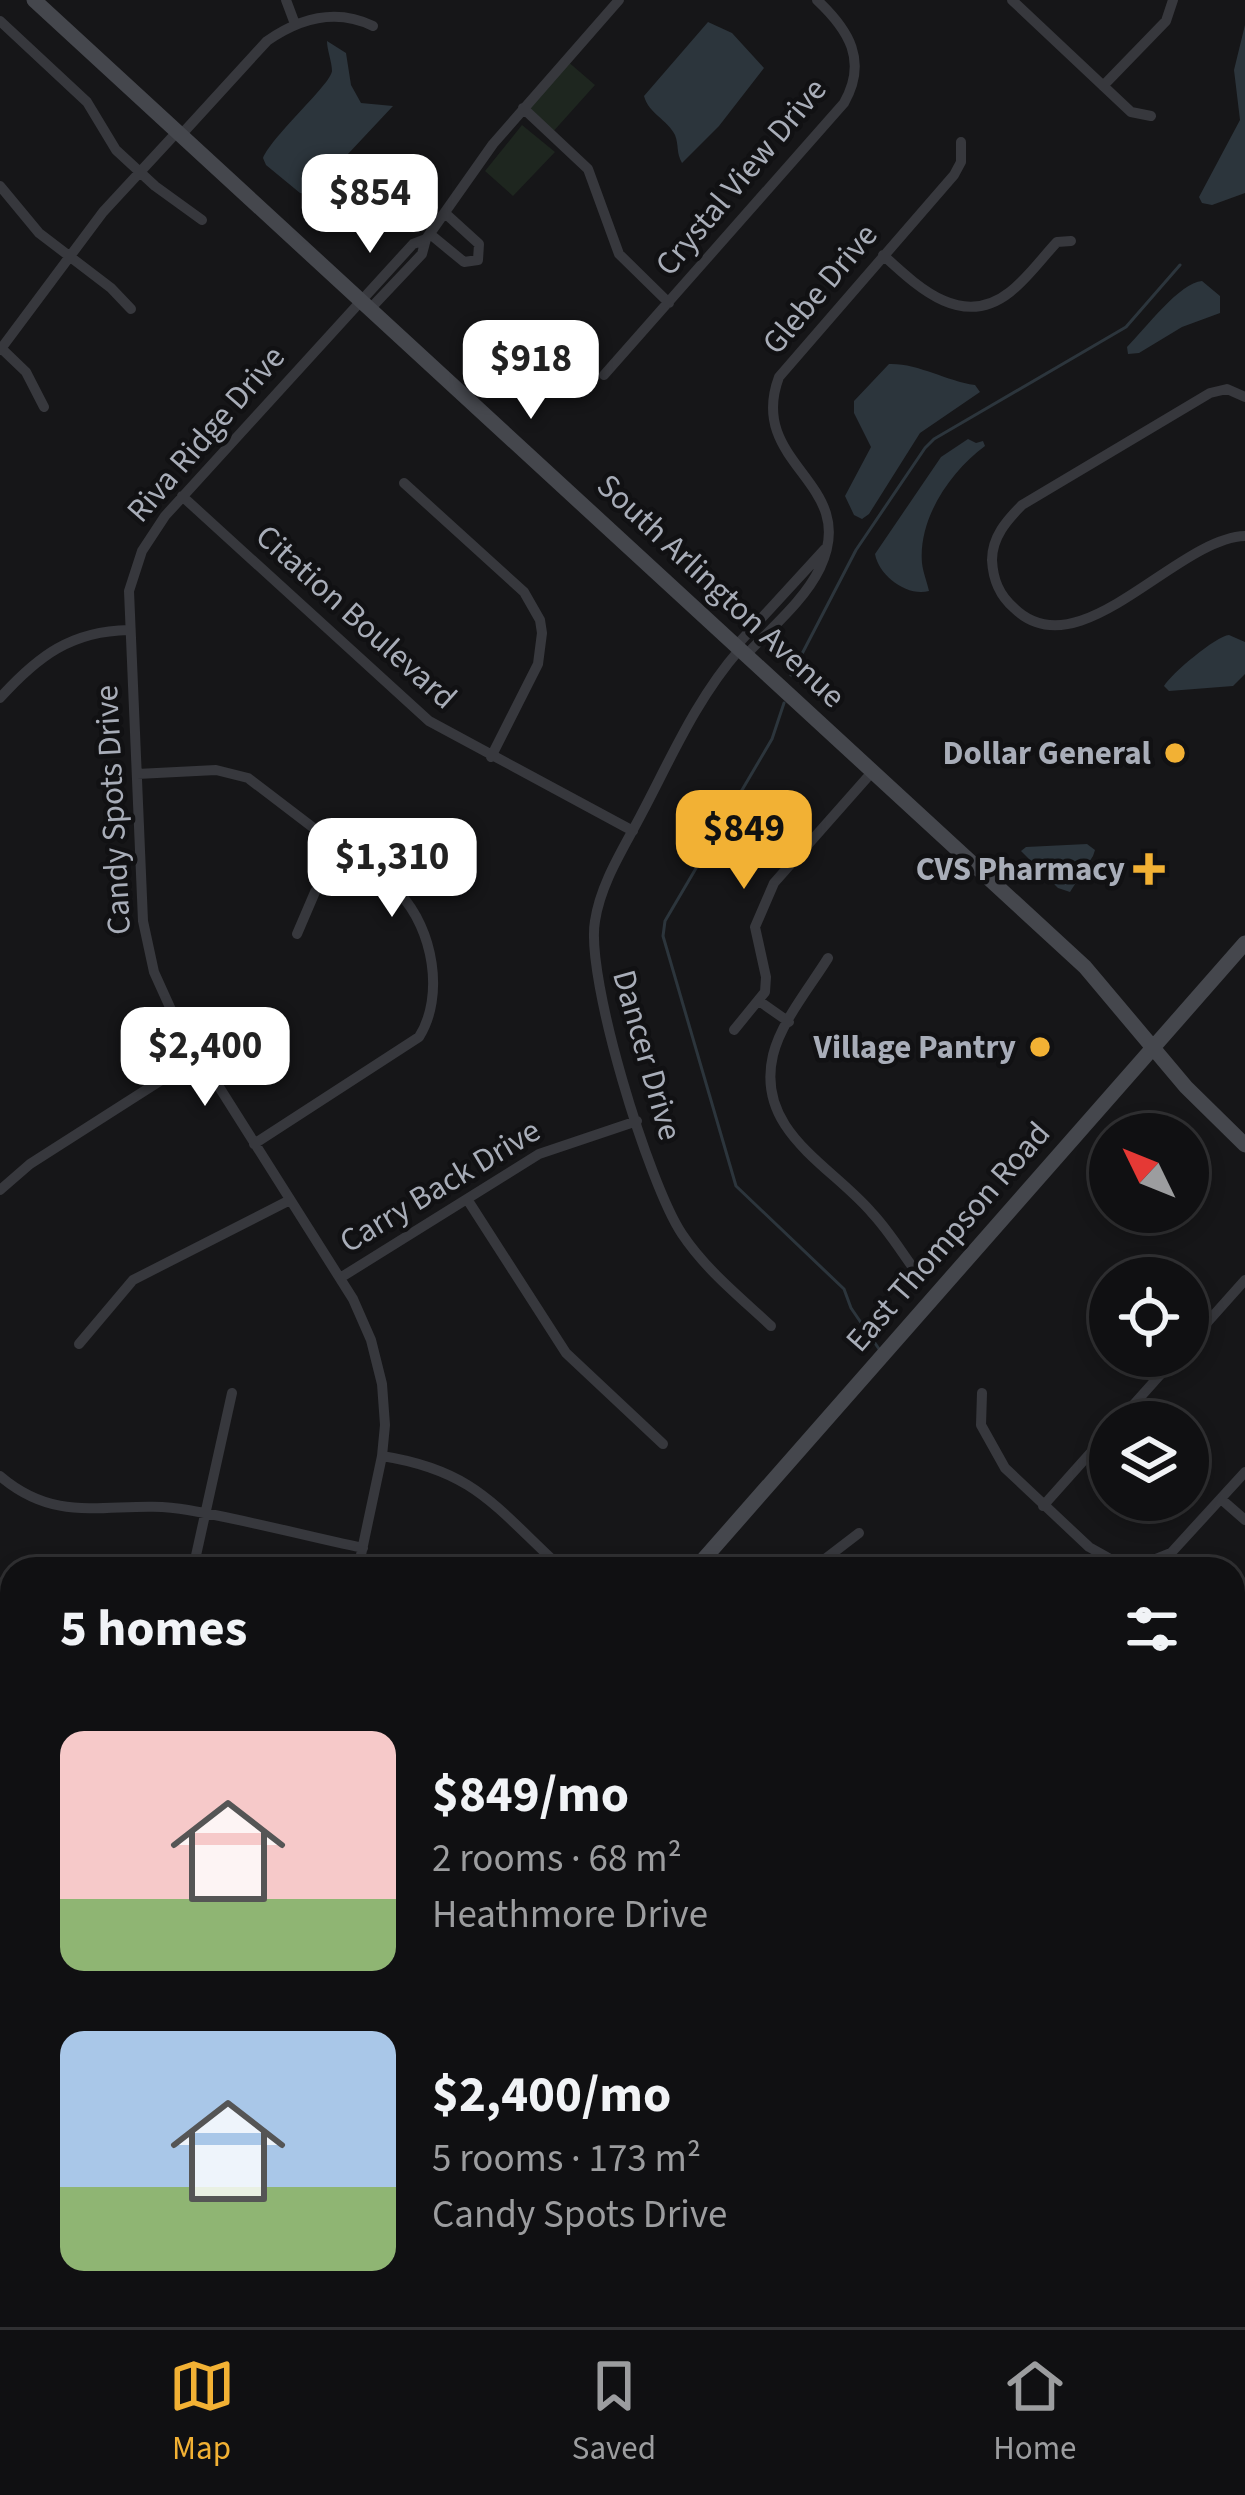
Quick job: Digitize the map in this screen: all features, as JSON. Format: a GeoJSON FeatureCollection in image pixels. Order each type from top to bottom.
{"type":"FeatureCollection","features":[{"type":"Feature","properties":{"kind":"main road","name":"South Arlington Avenue"},"geometry":{"type":"LineString","coordinates":[[34,0],[1094,975],[1196,1098],[1245,1145]]}},
{"type":"Feature","properties":{"kind":"main road","name":"East Thompson Road"},"geometry":{"type":"LineString","coordinates":[[706,1557],[1245,944]]}},
{"type":"Feature","properties":{"kind":"street"},"geometry":{"type":"LineString","coordinates":[[286,0],[295,24]]}},
{"type":"Feature","properties":{"kind":"street","name":"Riva Ridge Drive"},"geometry":{"type":"LineString","coordinates":[[129,630],[129,592],[148,538],[182,496],[365,304],[422,254],[428,236],[482,159],[619,0]]}},
{"type":"Feature","properties":{"kind":"street","name":"Crystal View Drive"},"geometry":{"type":"LineString","coordinates":[[604,375],[844,104],[855,79],[856,61],[843,26],[817,0]]}},
{"type":"Feature","properties":{"kind":"street"},"geometry":{"type":"LineString","coordinates":[[1012,0],[1131,112],[1151,116]]}},
{"type":"Feature","properties":{"kind":"street"},"geometry":{"type":"LineString","coordinates":[[1103,86],[1166,21],[1173,0]]}},
{"type":"Feature","properties":{"kind":"street"},"geometry":{"type":"LineString","coordinates":[[44,407],[26,373],[0,348],[68,256],[140,172],[268,41],[295,24],[334,16],[373,26]]}},
{"type":"Feature","properties":{"kind":"street"},"geometry":{"type":"LineString","coordinates":[[0,21],[87,102],[108,141],[202,220]]}},
{"type":"Feature","properties":{"kind":"street"},"geometry":{"type":"LineString","coordinates":[[523,108],[588,169],[619,254],[669,303]]}},
{"type":"Feature","properties":{"kind":"street","name":"Glebe Drive"},"geometry":{"type":"LineString","coordinates":[[741,650],[802,593],[827,547],[828,521],[820,498],[775,432],[771,405],[787,365],[954,175],[961,162],[961,142]]}},
{"type":"Feature","properties":{"kind":"street"},"geometry":{"type":"LineString","coordinates":[[0,186],[39,233],[131,309]]}},
{"type":"Feature","properties":{"kind":"street"},"geometry":{"type":"LineString","coordinates":[[428,236],[464,262],[478,260],[479,244],[446,214]]}},
{"type":"Feature","properties":{"kind":"street"},"geometry":{"type":"LineString","coordinates":[[883,255],[925,292],[967,307],[1010,292],[1057,242],[1071,241]]}},
{"type":"Feature","properties":{"kind":"street"},"geometry":{"type":"LineString","coordinates":[[1245,397],[1227,389],[1210,393],[1022,505],[1005,523],[992,550],[993,576],[1020,615],[1067,626],[1092,617],[1211,544],[1245,536]]}},
{"type":"Feature","properties":{"kind":"street"},"geometry":{"type":"LineString","coordinates":[[404,483],[524,592],[540,620],[538,664],[491,757]]}},
{"type":"Feature","properties":{"kind":"street","name":"Citation Boulevard"},"geometry":{"type":"LineString","coordinates":[[182,496],[411,707],[457,739],[633,831]]}},
{"type":"Feature","properties":{"kind":"street"},"geometry":{"type":"LineString","coordinates":[[0,698],[50,650],[92,633],[129,630]]}},
{"type":"Feature","properties":{"kind":"street","name":"Candy Spots Drive"},"geometry":{"type":"LineString","coordinates":[[129,630],[143,921],[149,953],[167,1002],[340,1278],[363,1319],[378,1362],[384,1402],[382,1456],[361,1557]]}},
{"type":"Feature","properties":{"kind":"street","name":"Dancer Drive"},"geometry":{"type":"LineString","coordinates":[[741,650],[703,695],[633,831],[601,894],[592,943],[598,988],[660,1193],[681,1233],[710,1269],[771,1326]]}},
{"type":"Feature","properties":{"kind":"street"},"geometry":{"type":"LineString","coordinates":[[137,774],[216,770],[248,778],[400,895],[418,916],[434,998],[429,1021],[406,1049],[254,1144]]}},
{"type":"Feature","properties":{"kind":"street"},"geometry":{"type":"LineString","coordinates":[[734,1030],[765,992],[766,977],[755,939],[759,912],[791,860],[873,771]]}},
{"type":"Feature","properties":{"kind":"street"},"geometry":{"type":"LineString","coordinates":[[298,934],[315,892],[344,851]]}},
{"type":"Feature","properties":{"kind":"street"},"geometry":{"type":"LineString","coordinates":[[828,958],[778,1041],[771,1086],[780,1117],[798,1144],[872,1212],[917,1273]]}},
{"type":"Feature","properties":{"kind":"street"},"geometry":{"type":"LineString","coordinates":[[759,1001],[789,1022]]}},
{"type":"Feature","properties":{"kind":"street"},"geometry":{"type":"LineString","coordinates":[[0,1190],[30,1164],[199,1056]]}},
{"type":"Feature","properties":{"kind":"street","name":"Carry Back Drive"},"geometry":{"type":"LineString","coordinates":[[340,1278],[539,1154],[637,1121]]}},
{"type":"Feature","properties":{"kind":"street"},"geometry":{"type":"LineString","coordinates":[[467,1199],[566,1353],[664,1444]]}},
{"type":"Feature","properties":{"kind":"street"},"geometry":{"type":"LineString","coordinates":[[79,1344],[133,1280],[290,1200]]}},
{"type":"Feature","properties":{"kind":"street"},"geometry":{"type":"LineString","coordinates":[[1209,1320],[1245,1280]]}},
{"type":"Feature","properties":{"kind":"street"},"geometry":{"type":"LineString","coordinates":[[1137,1401],[1158,1377]]}},
{"type":"Feature","properties":{"kind":"street"},"geometry":{"type":"LineString","coordinates":[[196,1557],[232,1394]]}},
{"type":"Feature","properties":{"kind":"street"},"geometry":{"type":"LineString","coordinates":[[982,1394],[979,1416],[992,1449],[1043,1506],[1104,1557]]}},
{"type":"Feature","properties":{"kind":"street"},"geometry":{"type":"LineString","coordinates":[[1043,1506],[1089,1455]]}},
{"type":"Feature","properties":{"kind":"street"},"geometry":{"type":"LineString","coordinates":[[382,1456],[431,1465],[464,1480],[549,1557]]}},
{"type":"Feature","properties":{"kind":"street"},"geometry":{"type":"LineString","coordinates":[[1158,1557],[1180,1545],[1245,1472]]}},
{"type":"Feature","properties":{"kind":"street"},"geometry":{"type":"LineString","coordinates":[[0,1476],[34,1499],[64,1508],[170,1508],[363,1548]]}},
{"type":"Feature","properties":{"kind":"street"},"geometry":{"type":"LineString","coordinates":[[1221,1499],[1245,1520]]}},
{"type":"Feature","properties":{"kind":"street"},"geometry":{"type":"LineString","coordinates":[[828,1557],[859,1533]]}},
{"type":"Feature","properties":{"kind":"shaded area"},"geometry":{"type":"Polygon","coordinates":[[[708,22],[732,33],[764,68],[719,126],[682,163],[675,135],[644,96],[708,22]]]}},
{"type":"Feature","properties":{"kind":"shaded area"},"geometry":{"type":"Polygon","coordinates":[[[1245,25],[1245,193],[1212,205],[1202,203],[1199,197],[1240,120],[1234,70],[1245,25]]]}},
{"type":"Feature","properties":{"kind":"shaded area"},"geometry":{"type":"Polygon","coordinates":[[[327,41],[346,53],[351,85],[361,103],[393,106],[317,187],[300,193],[263,158],[329,78],[327,41]]]}},
{"type":"Feature","properties":{"kind":"shaded area"},"geometry":{"type":"Polygon","coordinates":[[[566,60],[595,85],[551,134],[523,108],[566,60]]]}},
{"type":"Feature","properties":{"kind":"shaded area"},"geometry":{"type":"Polygon","coordinates":[[[522,125],[555,152],[513,196],[485,171],[522,125]]]}},
{"type":"Feature","properties":{"kind":"shaded area"},"geometry":{"type":"Polygon","coordinates":[[[1202,281],[1220,296],[1220,313],[1128,354],[1127,347],[1163,308],[1184,289],[1202,281]]]}},
{"type":"Feature","properties":{"kind":"shaded area"},"geometry":{"type":"Polygon","coordinates":[[[889,364],[975,385],[980,392],[920,433],[862,519],[854,515],[845,496],[871,447],[854,413],[854,401],[889,364]]]}},
{"type":"Feature","properties":{"kind":"shaded area"},"geometry":{"type":"Polygon","coordinates":[[[968,439],[983,441],[985,446],[949,482],[925,529],[922,563],[929,591],[903,588],[882,570],[875,554],[941,457],[968,439]]]}},
{"type":"Feature","properties":{"kind":"shaded area"},"geometry":{"type":"Polygon","coordinates":[[[1229,635],[1245,642],[1245,674],[1233,686],[1169,691],[1164,686],[1194,656],[1229,635]]]}},
{"type":"Feature","properties":{"kind":"shaded area"},"geometry":{"type":"Polygon","coordinates":[[[1087,844],[1095,850],[1093,856],[1070,892],[1058,888],[1021,851],[1026,847],[1087,844]]]}},
{"type":"Feature","properties":{"kind":"waterway"},"geometry":{"type":"LineString","coordinates":[[791,675],[856,550],[925,448],[1126,327],[1180,265]]}},
{"type":"Feature","properties":{"kind":"waterway"},"geometry":{"type":"LineString","coordinates":[[784,703],[772,739],[665,921],[663,936],[736,1186],[844,1289],[879,1349]]}},
{"type":"Feature","properties":{"kind":"place","name":"Dollar General"},"geometry":{"type":"Point","coordinates":[1175,753]}},
{"type":"Feature","properties":{"kind":"place","name":"CVS Pharmacy"},"geometry":{"type":"Point","coordinates":[1149,869]}},
{"type":"Feature","properties":{"kind":"place","name":"Village Pantry"},"geometry":{"type":"Point","coordinates":[1040,1047]}}]}
